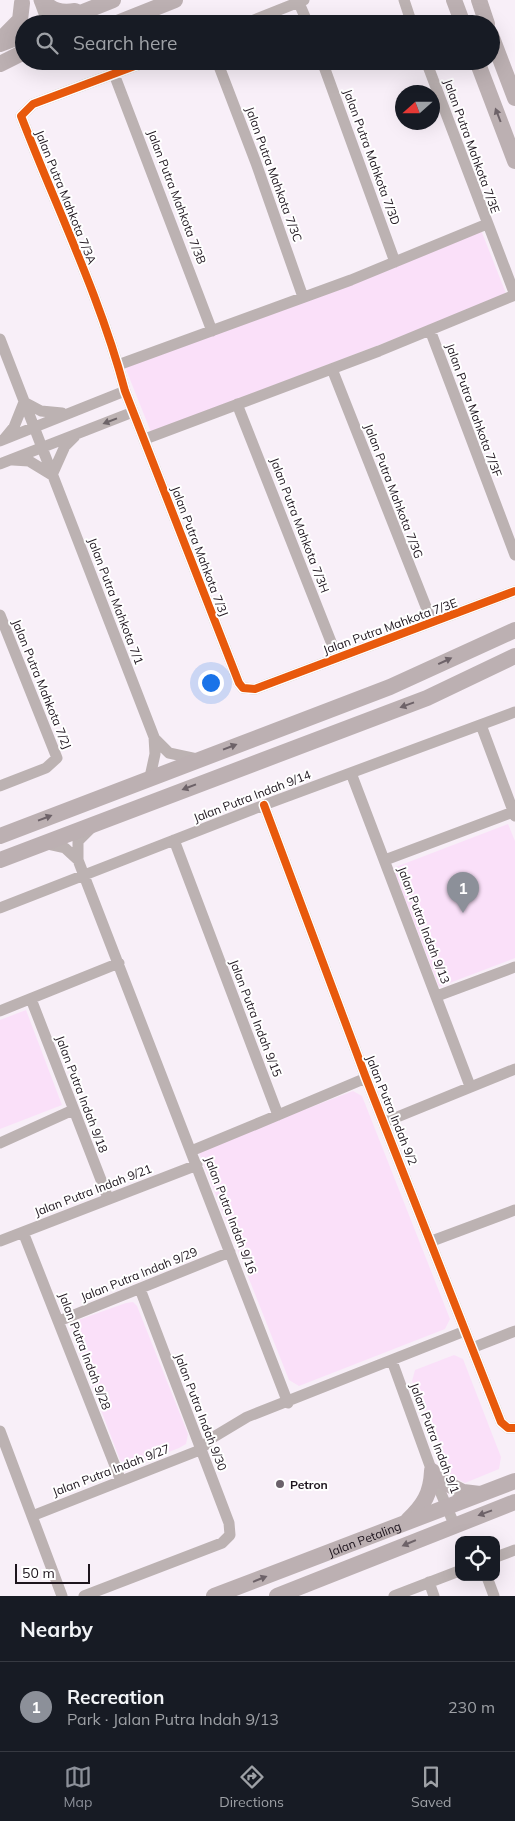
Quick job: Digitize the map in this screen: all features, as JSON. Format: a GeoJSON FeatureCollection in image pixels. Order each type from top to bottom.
{"type":"FeatureCollection","features":[{"type":"Feature","properties":{"kind":"street"},"geometry":{"type":"LineString","coordinates":[[41,0],[49,8],[61,12],[95,7]]}},
{"type":"Feature","properties":{"kind":"street"},"geometry":{"type":"LineString","coordinates":[[41,0],[45,15]]}},
{"type":"Feature","properties":{"kind":"street"},"geometry":{"type":"LineString","coordinates":[[75,15],[113,0]]}},
{"type":"Feature","properties":{"kind":"street"},"geometry":{"type":"LineString","coordinates":[[138,15],[175,0]]}},
{"type":"Feature","properties":{"kind":"street"},"geometry":{"type":"LineString","coordinates":[[404,0],[409,15]]}},
{"type":"Feature","properties":{"kind":"street"},"geometry":{"type":"LineString","coordinates":[[454,0],[460,15]]}},
{"type":"Feature","properties":{"kind":"street"},"geometry":{"type":"LineString","coordinates":[[478,0],[484,15]]}},
{"type":"Feature","properties":{"kind":"street"},"geometry":{"type":"LineString","coordinates":[[267,15],[302,1],[306,15]]}},
{"type":"Feature","properties":{"kind":"street"},"geometry":{"type":"LineString","coordinates":[[21,2],[26,15]]}},
{"type":"Feature","properties":{"kind":"street"},"geometry":{"type":"LineString","coordinates":[[20,15],[21,2]]}},
{"type":"Feature","properties":{"kind":"street"},"geometry":{"type":"LineString","coordinates":[[0,40],[15,25]]}},
{"type":"Feature","properties":{"kind":"street"},"geometry":{"type":"LineString","coordinates":[[0,44],[15,38]]}},
{"type":"Feature","properties":{"kind":"street"},"geometry":{"type":"LineString","coordinates":[[0,64],[15,56]]}},
{"type":"Feature","properties":{"kind":"street"},"geometry":{"type":"LineString","coordinates":[[500,57],[513,88]]}},
{"type":"Feature","properties":{"kind":"street"},"geometry":{"type":"LineString","coordinates":[[0,68],[15,62]]}},
{"type":"Feature","properties":{"kind":"street","name":"Jalan Putra Mahkota 7/3A"},"geometry":{"type":"LineString","coordinates":[[124,70],[33,104],[21,116],[70,237],[118,365],[125,391]]}},
{"type":"Feature","properties":{"kind":"street","name":"Jalan Putra Mahkota 7/3C"},"geometry":{"type":"LineString","coordinates":[[220,70],[256,163],[303,297]]}},
{"type":"Feature","properties":{"kind":"street","name":"Jalan Putra Mahkota 7/3D"},"geometry":{"type":"LineString","coordinates":[[325,70],[395,262]]}},
{"type":"Feature","properties":{"kind":"street","name":"Jalan Putra Mahkota 7/3E"},"geometry":{"type":"LineString","coordinates":[[429,70],[515,295]]}},
{"type":"Feature","properties":{"kind":"street"},"geometry":{"type":"LineString","coordinates":[[480,70],[515,161]]}},
{"type":"Feature","properties":{"kind":"street","name":"Jalan Putra Mahkota 7/3B"},"geometry":{"type":"LineString","coordinates":[[114,74],[212,331]]}},
{"type":"Feature","properties":{"kind":"street"},"geometry":{"type":"LineString","coordinates":[[118,365],[395,262],[487,224]]}},
{"type":"Feature","properties":{"kind":"street"},"geometry":{"type":"LineString","coordinates":[[144,439],[332,369],[515,295]]}},
{"type":"Feature","properties":{"kind":"street","name":"Jalan Putra Mahkota 7/3F"},"geometry":{"type":"LineString","coordinates":[[430,330],[515,555]]}},
{"type":"Feature","properties":{"kind":"street","name":"Jalan Putra Mahkota 7/1"},"geometry":{"type":"LineString","coordinates":[[0,339],[154,738],[155,754],[150,777]]}},
{"type":"Feature","properties":{"kind":"street","name":"Jalan Putra Mahkota 7/3G"},"geometry":{"type":"LineString","coordinates":[[332,369],[432,622]]}},
{"type":"Feature","properties":{"kind":"street"},"geometry":{"type":"LineString","coordinates":[[1,441],[125,391]]}},
{"type":"Feature","properties":{"kind":"street","name":"Jalan Putra Mahkota 7/3J"},"geometry":{"type":"LineString","coordinates":[[125,391],[239,684],[249,689],[273,682]]}},
{"type":"Feature","properties":{"kind":"street"},"geometry":{"type":"LineString","coordinates":[[1,441],[12,431],[24,402],[41,411],[70,413]]}},
{"type":"Feature","properties":{"kind":"street","name":"Jalan Putra Mahkota 7/3H"},"geometry":{"type":"LineString","coordinates":[[237,404],[337,657]]}},
{"type":"Feature","properties":{"kind":"street"},"geometry":{"type":"LineString","coordinates":[[5,462],[133,412]]}},
{"type":"Feature","properties":{"kind":"street"},"geometry":{"type":"LineString","coordinates":[[5,462],[29,461],[52,475],[65,446],[81,432]]}},
{"type":"Feature","properties":{"kind":"street","name":"Jalan Putra Mahkota 7/3E"},"geometry":{"type":"LineString","coordinates":[[273,682],[515,591]]}},
{"type":"Feature","properties":{"kind":"street","name":"Jalan Putra Mahkota 7/2J"},"geometry":{"type":"LineString","coordinates":[[0,615],[57,758],[46,768],[0,786]]}},
{"type":"Feature","properties":{"kind":"street"},"geometry":{"type":"LineString","coordinates":[[0,836],[197,759],[390,687],[515,630]]}},
{"type":"Feature","properties":{"kind":"street"},"geometry":{"type":"LineString","coordinates":[[0,860],[100,820],[427,698],[515,656]]}},
{"type":"Feature","properties":{"kind":"street"},"geometry":{"type":"LineString","coordinates":[[390,687],[422,683],[427,691],[427,698]]}},
{"type":"Feature","properties":{"kind":"street","name":"Jalan Putra Indah 9/14"},"geometry":{"type":"LineString","coordinates":[[0,908],[264,805],[515,712]]}},
{"type":"Feature","properties":{"kind":"street"},"geometry":{"type":"LineString","coordinates":[[385,860],[514,814],[481,725]]}},
{"type":"Feature","properties":{"kind":"street"},"geometry":{"type":"LineString","coordinates":[[154,738],[162,749],[197,759]]}},
{"type":"Feature","properties":{"kind":"street","name":"Jalan Putra Indah 9/13"},"geometry":{"type":"LineString","coordinates":[[351,773],[470,1086]]}},
{"type":"Feature","properties":{"kind":"street","name":"Jalan Putra Indah 9/2"},"geometry":{"type":"LineString","coordinates":[[264,805],[366,1078],[432,1241],[501,1422],[508,1428],[515,1428]]}},
{"type":"Feature","properties":{"kind":"street"},"geometry":{"type":"LineString","coordinates":[[78,860],[78,841],[100,820]]}},
{"type":"Feature","properties":{"kind":"street","name":"Jalan Putra Indah 9/15"},"geometry":{"type":"LineString","coordinates":[[174,840],[278,1115]]}},
{"type":"Feature","properties":{"kind":"street"},"geometry":{"type":"LineString","coordinates":[[34,846],[57,844],[65,848],[78,860]]}},
{"type":"Feature","properties":{"kind":"street","name":"Jalan Putra Indah 9/16"},"geometry":{"type":"LineString","coordinates":[[78,860],[288,1403]]}},
{"type":"Feature","properties":{"kind":"street"},"geometry":{"type":"LineString","coordinates":[[0,1011],[119,963]]}},
{"type":"Feature","properties":{"kind":"street"},"geometry":{"type":"LineString","coordinates":[[436,996],[515,967]]}},
{"type":"Feature","properties":{"kind":"street","name":"Jalan Putra Indah 9/18"},"geometry":{"type":"LineString","coordinates":[[31,999],[72,1110],[108,1198]]}},
{"type":"Feature","properties":{"kind":"street"},"geometry":{"type":"LineString","coordinates":[[385,1122],[470,1086],[514,1074]]}},
{"type":"Feature","properties":{"kind":"street"},"geometry":{"type":"LineString","coordinates":[[191,1150],[366,1078]]}},
{"type":"Feature","properties":{"kind":"street"},"geometry":{"type":"LineString","coordinates":[[0,1142],[72,1110]]}},
{"type":"Feature","properties":{"kind":"street","name":"Jalan Putra Indah 9/21"},"geometry":{"type":"LineString","coordinates":[[0,1240],[197,1165]]}},
{"type":"Feature","properties":{"kind":"street"},"geometry":{"type":"LineString","coordinates":[[432,1241],[515,1210]]}},
{"type":"Feature","properties":{"kind":"street","name":"Jalan Putra Indah 9/28"},"geometry":{"type":"LineString","coordinates":[[23,1232],[121,1481]]}},
{"type":"Feature","properties":{"kind":"street","name":"Jalan Putra Indah 9/29"},"geometry":{"type":"LineString","coordinates":[[58,1321],[230,1252]]}},
{"type":"Feature","properties":{"kind":"street","name":"Jalan Putra Indah 9/30"},"geometry":{"type":"LineString","coordinates":[[84,1596],[222,1543],[230,1535],[230,1523],[200,1450],[140,1289]]}},
{"type":"Feature","properties":{"kind":"street"},"geometry":{"type":"LineString","coordinates":[[288,1403],[465,1331]]}},
{"type":"Feature","properties":{"kind":"street"},"geometry":{"type":"LineString","coordinates":[[472,1348],[515,1331]]}},
{"type":"Feature","properties":{"kind":"street","name":"Jalan Putra Indah 9/1"},"geometry":{"type":"LineString","coordinates":[[392,1361],[433,1474],[454,1524]]}},
{"type":"Feature","properties":{"kind":"street","name":"Jalan Putra Indah 9/27"},"geometry":{"type":"LineString","coordinates":[[32,1516],[200,1450],[212,1438],[234,1424],[288,1403]]}},
{"type":"Feature","properties":{"kind":"street"},"geometry":{"type":"LineString","coordinates":[[0,1431],[62,1596]]}},
{"type":"Feature","properties":{"kind":"street"},"geometry":{"type":"LineString","coordinates":[[405,1523],[418,1511],[429,1495],[433,1474],[458,1490],[480,1494]]}},
{"type":"Feature","properties":{"kind":"street","name":"Jalan Petaling"},"geometry":{"type":"LineString","coordinates":[[214,1596],[515,1481]]}},
{"type":"Feature","properties":{"kind":"street","name":"Jalan Petaling"},"geometry":{"type":"LineString","coordinates":[[277,1596],[454,1524],[515,1502]]}},
{"type":"Feature","properties":{"kind":"street"},"geometry":{"type":"LineString","coordinates":[[500,1556],[515,1550]]}},
{"type":"Feature","properties":{"kind":"street"},"geometry":{"type":"LineString","coordinates":[[401,1595],[455,1572]]}},
{"type":"Feature","properties":{"kind":"street"},"geometry":{"type":"LineString","coordinates":[[488,1581],[494,1596]]}},
{"type":"Feature","properties":{"kind":"street"},"geometry":{"type":"LineString","coordinates":[[429,1582],[434,1596]]}},
{"type":"Feature","properties":{"kind":"shaded area"},"geometry":{"type":"Polygon","coordinates":[[[481,230],[507,296],[151,432],[125,367],[481,230]]]}},
{"type":"Feature","properties":{"kind":"shaded area"},"geometry":{"type":"Polygon","coordinates":[[[508,824],[515,841],[515,958],[439,987],[393,868],[508,824]]]}},
{"type":"Feature","properties":{"kind":"shaded area"},"geometry":{"type":"Polygon","coordinates":[[[26,1010],[62,1105],[0,1129],[0,1020],[26,1010]]]}},
{"type":"Feature","properties":{"kind":"shaded area"},"geometry":{"type":"Polygon","coordinates":[[[353,1091],[362,1096],[450,1319],[445,1329],[299,1386],[289,1380],[198,1150],[353,1091]]]}},
{"type":"Feature","properties":{"kind":"shaded area"},"geometry":{"type":"Polygon","coordinates":[[[133,1302],[137,1306],[188,1434],[186,1444],[179,1448],[130,1467],[120,1460],[71,1331],[78,1320],[133,1302]]]}},
{"type":"Feature","properties":{"kind":"shaded area"},"geometry":{"type":"Polygon","coordinates":[[[454,1355],[463,1359],[501,1457],[499,1469],[465,1483],[450,1475],[412,1381],[415,1370],[454,1355]]]}},
{"type":"Feature","properties":{"kind":"cycle path"},"geometry":{"type":"LineString","coordinates":[[124,70],[33,104],[21,116],[90,286],[115,356],[125,391],[239,683],[243,688],[255,689],[515,591]]}},
{"type":"Feature","properties":{"kind":"cycle path"},"geometry":{"type":"LineString","coordinates":[[264,805],[366,1078],[501,1422],[508,1428],[515,1428]]}},
{"type":"Feature","properties":{"kind":"place","name":"Recreation"},"geometry":{"type":"Point","coordinates":[463,913]}},
{"type":"Feature","properties":{"kind":"place","name":"Petron"},"geometry":{"type":"Point","coordinates":[280,1484]}}]}
